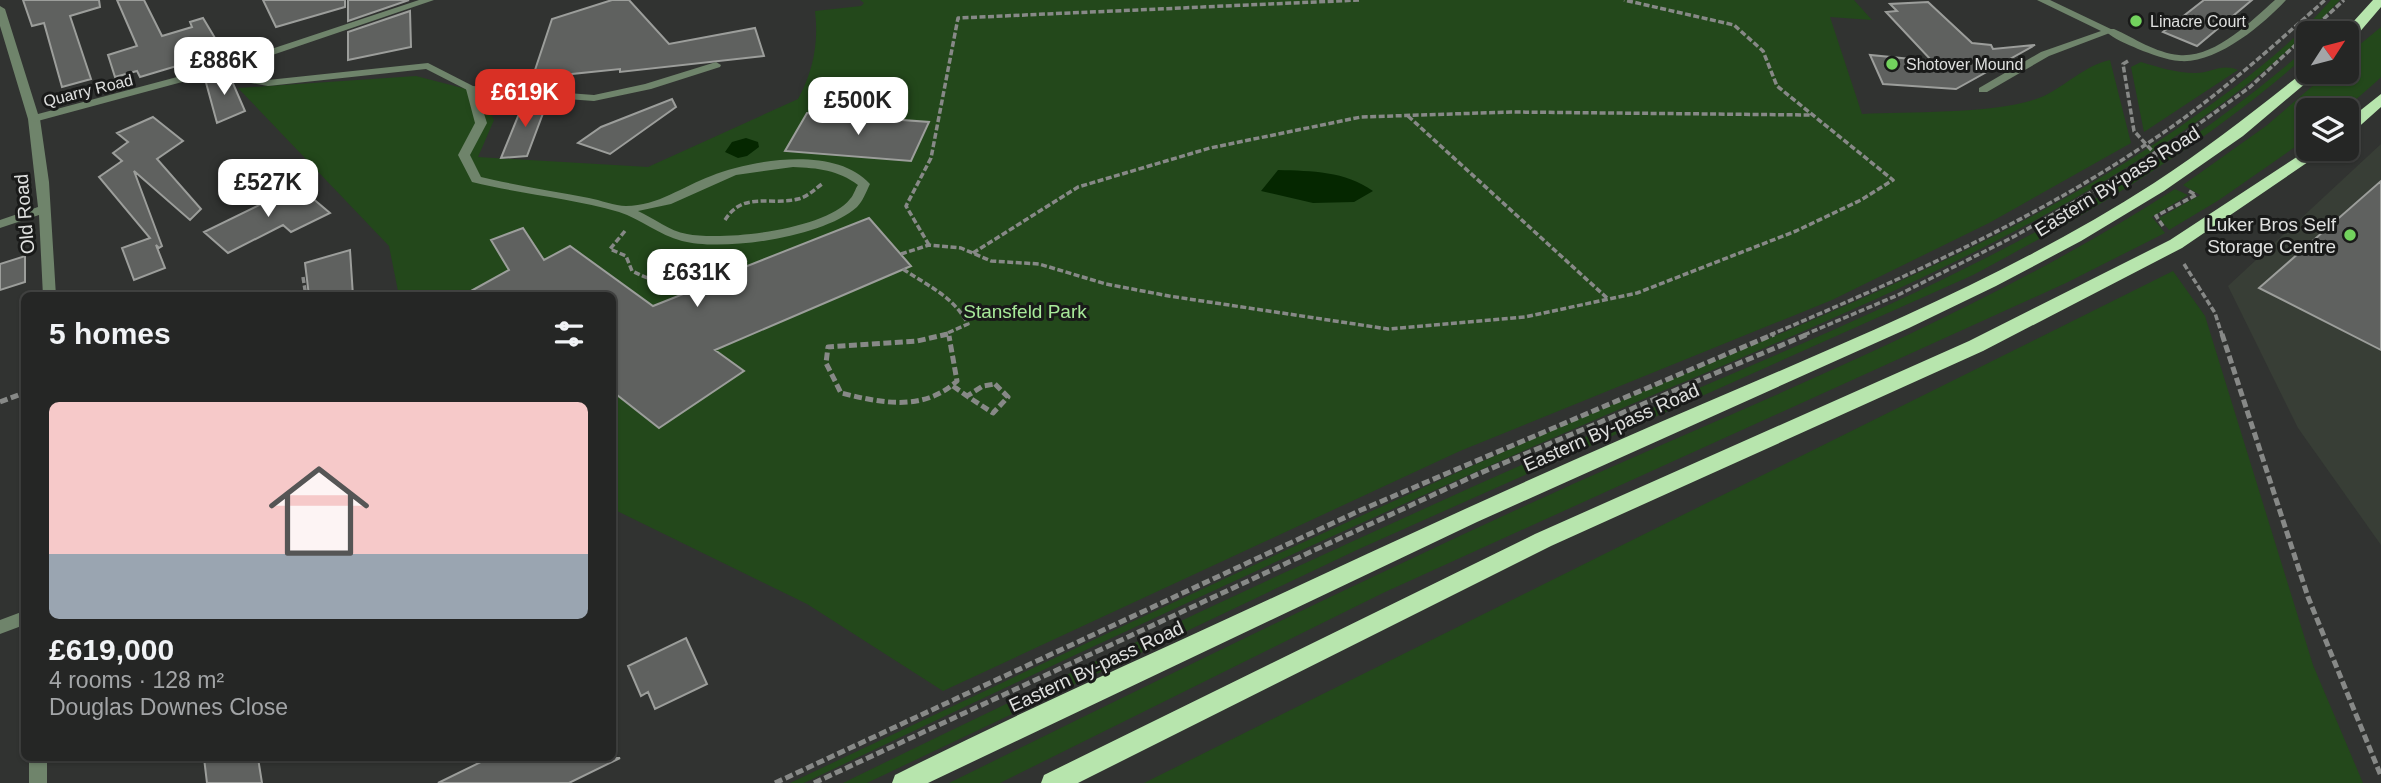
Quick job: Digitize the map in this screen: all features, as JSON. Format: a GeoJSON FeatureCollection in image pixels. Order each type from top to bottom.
{"type":"FeatureCollection","features":[{"type":"Feature","properties":{"kind":"highway"},"geometry":{"type":"LineString","coordinates":[[2359,24],[2380,0]]}},
{"type":"Feature","properties":{"kind":"highway","name":"Eastern By-pass Road"},"geometry":{"type":"LineString","coordinates":[[904,783],[1507,498],[1931,312],[2047,252],[2169,178],[2298,84]]}},
{"type":"Feature","properties":{"kind":"highway"},"geometry":{"type":"LineString","coordinates":[[2359,118],[2381,99]]}},
{"type":"Feature","properties":{"kind":"highway"},"geometry":{"type":"LineString","coordinates":[[1053,783],[1543,540],[1988,340],[2176,244],[2301,161]]}},
{"type":"Feature","properties":{"kind":"street","name":"Quarry Road"},"geometry":{"type":"LineString","coordinates":[[34,119],[230,66],[429,0]]}},
{"type":"Feature","properties":{"kind":"street"},"geometry":{"type":"LineString","coordinates":[[2042,0],[2150,50],[2182,59],[2195,57],[2226,44],[2281,0]]}},
{"type":"Feature","properties":{"kind":"street","name":"Old Road"},"geometry":{"type":"LineString","coordinates":[[0,9],[3,31],[34,119],[50,292]]}},
{"type":"Feature","properties":{"kind":"street"},"geometry":{"type":"LineString","coordinates":[[1983,90],[2045,54],[2109,31]]}},
{"type":"Feature","properties":{"kind":"street"},"geometry":{"type":"LineString","coordinates":[[230,66],[255,81],[268,83],[428,66],[471,89],[594,98],[647,87],[716,65]]}},
{"type":"Feature","properties":{"kind":"street"},"geometry":{"type":"LineString","coordinates":[[471,89],[481,123],[464,155],[476,179],[625,210],[686,238],[718,240],[781,233],[832,217],[853,204],[864,184],[855,174],[835,167],[805,163],[762,167],[718,177],[671,200],[625,210]]}},
{"type":"Feature","properties":{"kind":"street"},"geometry":{"type":"LineString","coordinates":[[0,223],[44,209]]}},
{"type":"Feature","properties":{"kind":"street"},"geometry":{"type":"LineString","coordinates":[[0,627],[21,619]]}},
{"type":"Feature","properties":{"kind":"street"},"geometry":{"type":"LineString","coordinates":[[38,761],[38,783]]}},
{"type":"Feature","properties":{"kind":"path"},"geometry":{"type":"LineString","coordinates":[[929,245],[905,206],[930,158],[958,19],[1359,0]]}},
{"type":"Feature","properties":{"kind":"path"},"geometry":{"type":"LineString","coordinates":[[901,254],[929,245],[961,248],[991,261],[1040,264],[1106,284],[1388,329],[1524,317],[1637,293],[1796,231],[1861,200],[1893,180],[1777,86],[1763,51],[1734,25],[1624,0]]}},
{"type":"Feature","properties":{"kind":"path"},"geometry":{"type":"LineString","coordinates":[[775,783],[1231,568],[1878,286],[1998,229],[2145,145],[2246,72],[2325,0]]}},
{"type":"Feature","properties":{"kind":"path"},"geometry":{"type":"LineString","coordinates":[[814,783],[910,736],[1478,474],[1898,295],[2015,236],[2156,155],[2250,87],[2344,0]]}},
{"type":"Feature","properties":{"kind":"path"},"geometry":{"type":"LineString","coordinates":[[2150,50],[2123,64],[2134,131],[2156,155]]}},
{"type":"Feature","properties":{"kind":"path"},"geometry":{"type":"LineString","coordinates":[[973,253],[1078,187],[1210,148],[1361,117],[1511,112],[1812,115]]}},
{"type":"Feature","properties":{"kind":"path"},"geometry":{"type":"LineString","coordinates":[[1408,116],[1608,299]]}},
{"type":"Feature","properties":{"kind":"path"},"geometry":{"type":"LineString","coordinates":[[640,219],[616,239],[611,249],[626,256],[632,271],[674,288],[706,276],[727,215],[738,204],[750,199],[797,199],[821,184],[835,167]]}},
{"type":"Feature","properties":{"kind":"path"},"geometry":{"type":"LineString","coordinates":[[2183,263],[2215,313],[2308,597],[2381,776]]}},
{"type":"Feature","properties":{"kind":"path"},"geometry":{"type":"LineString","coordinates":[[903,270],[946,294],[960,306],[968,324],[949,336],[917,343],[847,344],[828,347],[826,363],[841,393],[886,403],[920,402],[947,393],[957,381],[949,336]]}},
{"type":"Feature","properties":{"kind":"path"},"geometry":{"type":"LineString","coordinates":[[303,276],[305,292]]}},
{"type":"Feature","properties":{"kind":"path"},"geometry":{"type":"LineString","coordinates":[[953,386],[967,396],[993,413],[1008,397],[999,386],[987,383],[978,385],[967,396]]}},
{"type":"Feature","properties":{"kind":"path"},"geometry":{"type":"LineString","coordinates":[[0,402],[21,394]]}},
{"type":"Feature","properties":{"kind":"shaded area"},"geometry":{"type":"Polygon","coordinates":[[[746,138],[758,142],[759,147],[747,156],[738,158],[725,152],[732,142],[746,138]]]}},
{"type":"Feature","properties":{"kind":"shaded area"},"geometry":{"type":"Polygon","coordinates":[[[2381,144],[2381,545],[2298,428],[2228,286],[2381,144]]]}},
{"type":"Feature","properties":{"kind":"shaded area"},"geometry":{"type":"Polygon","coordinates":[[[1278,170],[1340,176],[1373,191],[1354,202],[1313,203],[1261,191],[1278,170]]]}},
{"type":"Feature","properties":{"kind":"green space","name":"Stansfeld Park"},"geometry":{"type":"Polygon","coordinates":[[[860,0],[1854,0],[1872,20],[1830,17],[1862,114],[1955,111],[2026,102],[2052,92],[2084,71],[2110,60],[2131,143],[1989,223],[1832,300],[1460,451],[943,691],[807,604],[616,510],[616,292],[398,292],[389,246],[238,88],[416,76],[482,93],[494,120],[478,157],[648,167],[798,99],[814,56],[815,11],[861,6],[864,3],[860,0]]]}},
{"type":"Feature","properties":{"kind":"green space"},"geometry":{"type":"Polygon","coordinates":[[[2331,0],[2340,0],[2319,21],[2311,21],[2331,0]]]}},
{"type":"Feature","properties":{"kind":"green space"},"geometry":{"type":"Polygon","coordinates":[[[2381,27],[2381,77],[2358,98],[2299,98],[2315,84],[2359,84],[2359,45],[2381,27]]]}},
{"type":"Feature","properties":{"kind":"green space"},"geometry":{"type":"Polygon","coordinates":[[[2296,36],[2296,43],[2259,75],[2169,141],[2038,219],[1968,255],[1827,321],[1354,526],[804,783],[790,783],[1377,509],[1574,421],[1884,289],[1959,253],[2107,174],[2178,128],[2239,84],[2296,36]]]}},
{"type":"Feature","properties":{"kind":"green space"},"geometry":{"type":"Polygon","coordinates":[[[2296,57],[2296,64],[2229,118],[2147,175],[1973,275],[1359,549],[867,783],[843,783],[1305,563],[1585,437],[1775,356],[1962,270],[2053,222],[2142,170],[2227,112],[2296,57]]]}},
{"type":"Feature","properties":{"kind":"green space"},"geometry":{"type":"Polygon","coordinates":[[[2141,62],[2188,73],[2221,68],[2238,70],[2144,132],[2131,67],[2141,62]]]}},
{"type":"Feature","properties":{"kind":"green space"},"geometry":{"type":"Polygon","coordinates":[[[2296,100],[2296,146],[2219,200],[2169,230],[2159,218],[2200,195],[2183,185],[2266,126],[2296,100]]]}},
{"type":"Feature","properties":{"kind":"green space"},"geometry":{"type":"Polygon","coordinates":[[[2175,189],[2188,195],[2152,217],[2165,233],[2066,283],[1383,593],[1000,783],[949,783],[1416,556],[1955,312],[2030,274],[2175,189]]]}},
{"type":"Feature","properties":{"kind":"green space"},"geometry":{"type":"Polygon","coordinates":[[[2173,271],[2205,316],[2313,665],[2363,783],[1144,783],[2173,271]]]}},
{"type":"Feature","properties":{"kind":"building"},"geometry":{"type":"Polygon","coordinates":[[[23,0],[99,0],[100,7],[70,16],[91,79],[62,87],[44,23],[32,26],[23,0]]]}},
{"type":"Feature","properties":{"kind":"building"},"geometry":{"type":"Polygon","coordinates":[[[117,0],[144,0],[162,36],[192,27],[190,22],[203,18],[221,48],[217,49],[223,62],[202,68],[200,59],[140,77],[137,71],[115,77],[108,55],[137,46],[117,0]]]}},
{"type":"Feature","properties":{"kind":"building"},"geometry":{"type":"Polygon","coordinates":[[[263,0],[345,0],[345,7],[276,27],[263,0]]]}},
{"type":"Feature","properties":{"kind":"building"},"geometry":{"type":"Polygon","coordinates":[[[348,0],[409,0],[348,21],[348,0]]]}},
{"type":"Feature","properties":{"kind":"building"},"geometry":{"type":"Polygon","coordinates":[[[612,0],[629,0],[669,44],[755,28],[764,56],[620,72],[620,69],[572,74],[570,79],[555,81],[552,89],[529,88],[552,19],[612,0]]]}},
{"type":"Feature","properties":{"kind":"building","name":"Linacre Court"},"geometry":{"type":"Polygon","coordinates":[[[2204,0],[2252,0],[2197,46],[2163,32],[2204,0]]]}},
{"type":"Feature","properties":{"kind":"building"},"geometry":{"type":"Polygon","coordinates":[[[1928,2],[1972,43],[1991,45],[1993,49],[2035,45],[1956,89],[1883,84],[1870,55],[1932,61],[1886,12],[1897,11],[1890,4],[1928,2]]]}},
{"type":"Feature","properties":{"kind":"building"},"geometry":{"type":"Polygon","coordinates":[[[410,11],[411,47],[348,60],[348,32],[410,11]]]}},
{"type":"Feature","properties":{"kind":"building"},"geometry":{"type":"Polygon","coordinates":[[[228,72],[245,111],[217,123],[205,79],[228,72]]]}},
{"type":"Feature","properties":{"kind":"building"},"geometry":{"type":"Polygon","coordinates":[[[525,99],[548,100],[527,156],[501,158],[525,99]]]}},
{"type":"Feature","properties":{"kind":"building"},"geometry":{"type":"Polygon","coordinates":[[[672,99],[676,107],[610,154],[578,143],[601,127],[672,99]]]}},
{"type":"Feature","properties":{"kind":"building"},"geometry":{"type":"Polygon","coordinates":[[[807,113],[929,122],[911,161],[785,151],[807,113]]]}},
{"type":"Feature","properties":{"kind":"building"},"geometry":{"type":"Polygon","coordinates":[[[153,117],[183,141],[157,159],[201,209],[190,220],[134,171],[162,246],[159,248],[156,245],[165,268],[134,280],[122,248],[150,238],[99,177],[122,161],[113,153],[128,142],[117,133],[153,117]]]}},
{"type":"Feature","properties":{"kind":"building","name":"Luker Bros Self Storage Centre"},"geometry":{"type":"Polygon","coordinates":[[[2381,181],[2381,350],[2259,288],[2381,181]]]}},
{"type":"Feature","properties":{"kind":"building"},"geometry":{"type":"Polygon","coordinates":[[[298,186],[330,213],[291,232],[283,225],[228,253],[204,232],[298,186]]]}},
{"type":"Feature","properties":{"kind":"building"},"geometry":{"type":"Polygon","coordinates":[[[869,218],[911,266],[715,350],[744,371],[659,428],[616,394],[616,292],[469,292],[509,270],[491,240],[523,228],[544,260],[570,246],[653,306],[711,283],[709,281],[869,218]]]}},
{"type":"Feature","properties":{"kind":"building"},"geometry":{"type":"Polygon","coordinates":[[[350,250],[353,292],[309,292],[305,263],[350,250]]]}},
{"type":"Feature","properties":{"kind":"building"},"geometry":{"type":"Polygon","coordinates":[[[25,256],[25,282],[0,290],[0,264],[25,256]]]}},
{"type":"Feature","properties":{"kind":"building"},"geometry":{"type":"Polygon","coordinates":[[[686,638],[707,684],[655,709],[648,692],[641,696],[628,666],[686,638]]]}},
{"type":"Feature","properties":{"kind":"building"},"geometry":{"type":"Polygon","coordinates":[[[204,761],[258,761],[262,783],[207,783],[204,761]]]}},
{"type":"Feature","properties":{"kind":"building"},"geometry":{"type":"Polygon","coordinates":[[[483,761],[614,761],[569,783],[438,783],[483,761]]]}},
{"type":"Feature","properties":{"kind":"place","name":"Linacre Court"},"geometry":{"type":"Point","coordinates":[2136,21]}},
{"type":"Feature","properties":{"kind":"place","name":"Shotover Mound"},"geometry":{"type":"Point","coordinates":[1892,64]}},
{"type":"Feature","properties":{"kind":"place","name":"Luker Bros Self Storage Centre"},"geometry":{"type":"Point","coordinates":[2350,235]}}]}
